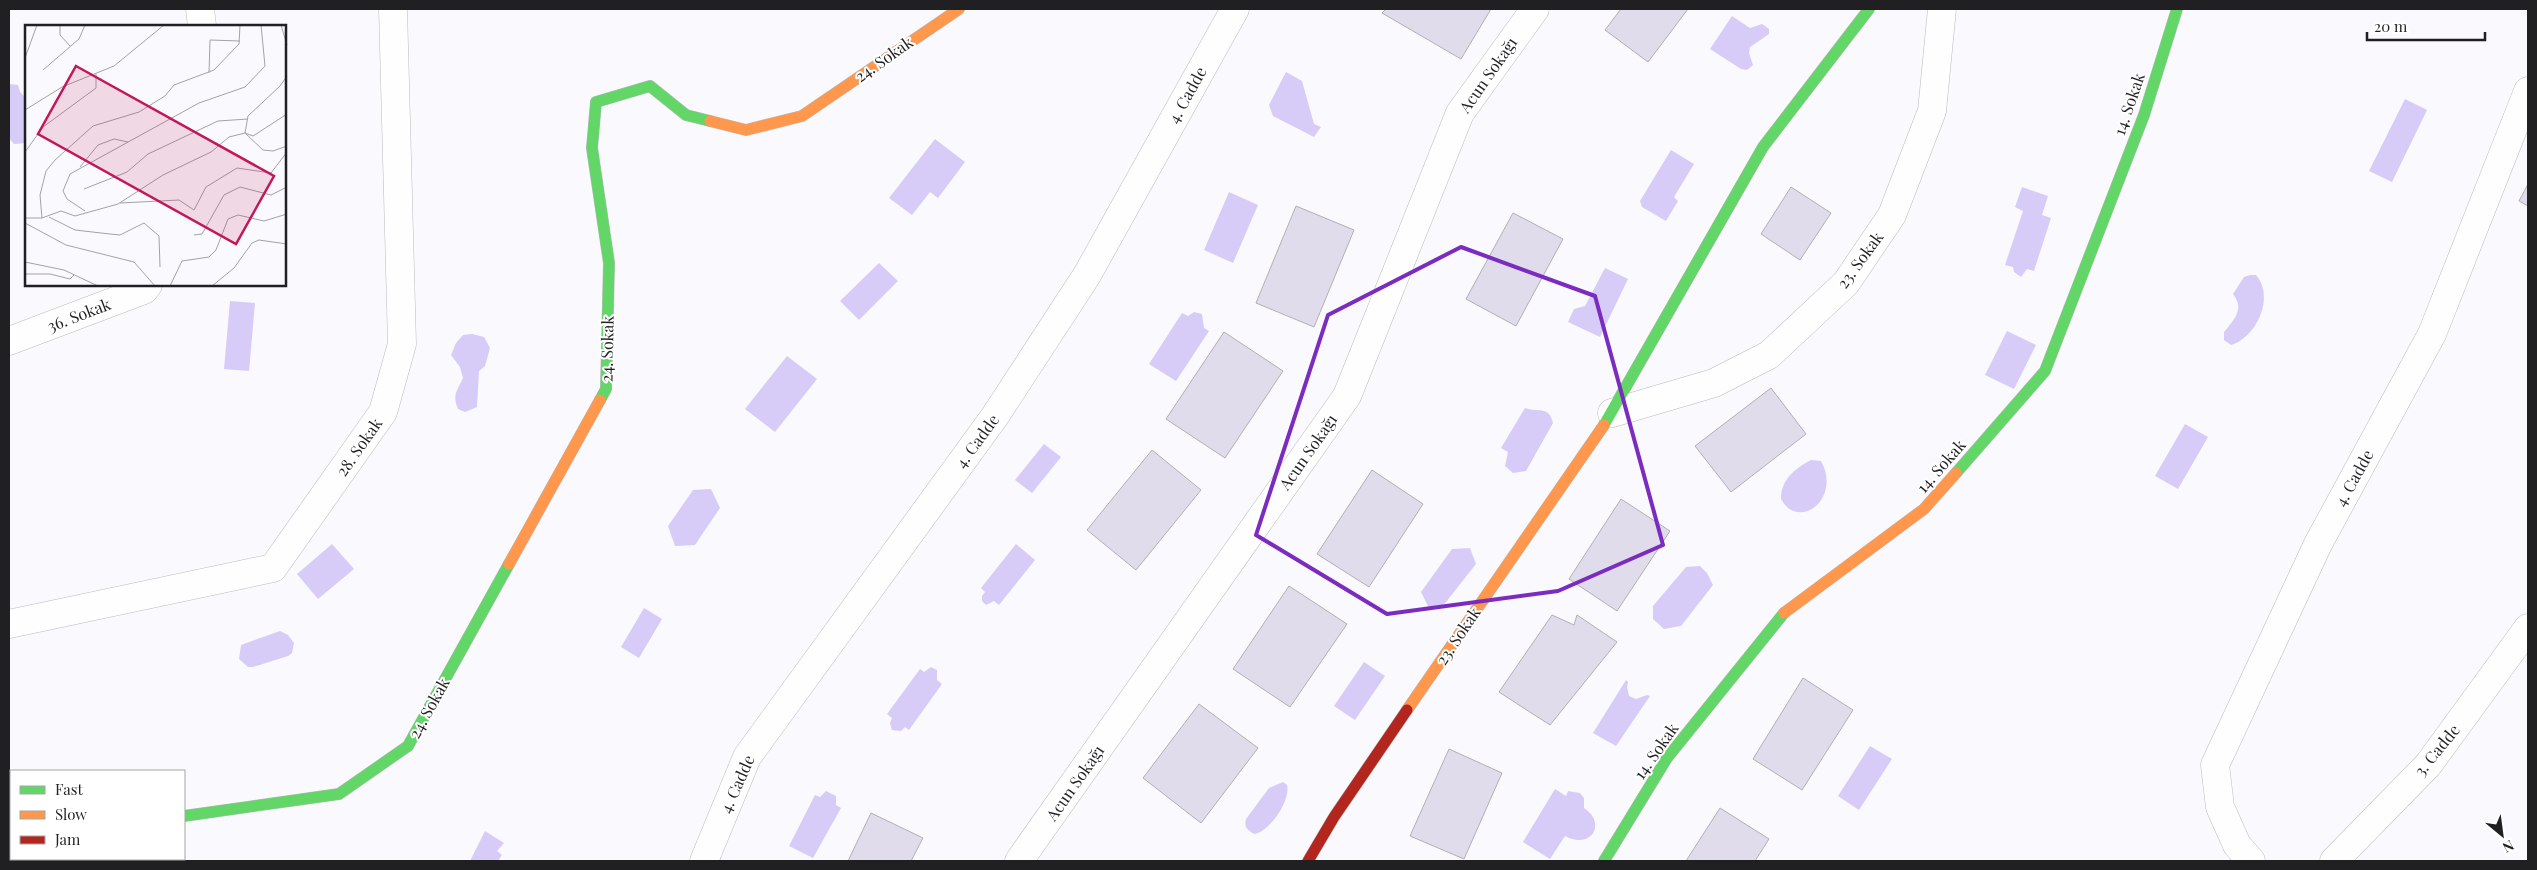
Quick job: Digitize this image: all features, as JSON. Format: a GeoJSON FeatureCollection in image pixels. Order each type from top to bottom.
{"type":"FeatureCollection","features":[{"type":"Feature","properties":{"kind":"street"},"geometry":{"type":"LineString","coordinates":[[200,9],[202,25]]}},
{"type":"Feature","properties":{"kind":"street","name":"28. Sokak"},"geometry":{"type":"LineString","coordinates":[[9,624],[273,568],[383,412],[402,344],[393,9]]}},
{"type":"Feature","properties":{"kind":"street","name":"24. Sokak"},"geometry":{"type":"LineString","coordinates":[[185,816],[339,794],[408,746],[606,389],[609,263],[592,148],[596,102],[650,86],[686,115],[746,130],[802,116],[958,9]]}},
{"type":"Feature","properties":{"kind":"street","name":"4. Cadde"},"geometry":{"type":"LineString","coordinates":[[704,861],[747,757],[995,416],[1076,292],[1235,9]]}},
{"type":"Feature","properties":{"kind":"street","name":"Acun Sokağı"},"geometry":{"type":"LineString","coordinates":[[1020,861],[1347,396],[1460,113],[1535,9]]}},
{"type":"Feature","properties":{"kind":"street","name":"23. Sokak"},"geometry":{"type":"LineString","coordinates":[[1308,861],[1334,816],[1612,412],[1763,147],[1870,9]]}},
{"type":"Feature","properties":{"kind":"street","name":"23. Sokak"},"geometry":{"type":"LineString","coordinates":[[1612,412],[1714,383],[1769,355],[1846,283],[1892,215],[1932,111],[1942,9]]}},
{"type":"Feature","properties":{"kind":"street","name":"14. Sokak"},"geometry":{"type":"LineString","coordinates":[[1604,861],[1667,758],[1787,610],[1924,510],[2045,371],[2144,114],[2177,9]]}},
{"type":"Feature","properties":{"kind":"street","name":"4. Cadde"},"geometry":{"type":"LineString","coordinates":[[2251,861],[2237,845],[2220,807],[2215,765],[2318,544],[2432,334],[2528,91]]}},
{"type":"Feature","properties":{"kind":"street","name":"36. Sokak"},"geometry":{"type":"LineString","coordinates":[[9,341],[144,290],[147,286]]}},
{"type":"Feature","properties":{"kind":"street","name":"3. Cadde"},"geometry":{"type":"LineString","coordinates":[[2334,861],[2428,765],[2528,628]]}},
{"type":"Feature","properties":{"kind":"highlighted area"},"geometry":{"type":"Polygon","coordinates":[[[1461,247],[1595,296],[1663,545],[1558,591],[1387,614],[1256,535],[1328,315],[1461,247]]]}},
{"type":"Feature","properties":{"kind":"shaded area"},"geometry":{"type":"Polygon","coordinates":[[[1732,16],[1750,28],[1762,24],[1769,29],[1769,34],[1750,47],[1749,53],[1753,65],[1747,70],[1741,69],[1710,49],[1732,16]]]}},
{"type":"Feature","properties":{"kind":"shaded area"},"geometry":{"type":"Polygon","coordinates":[[[1286,72],[1302,81],[1314,124],[1321,127],[1314,137],[1273,116],[1269,105],[1286,72]]]}},
{"type":"Feature","properties":{"kind":"shaded area"},"geometry":{"type":"Polygon","coordinates":[[[10,84],[18,85],[20,92],[25,97],[25,143],[14,144],[9,138],[10,84]]]}},
{"type":"Feature","properties":{"kind":"shaded area"},"geometry":{"type":"Polygon","coordinates":[[[2405,99],[2427,110],[2392,182],[2369,171],[2405,99]]]}},
{"type":"Feature","properties":{"kind":"shaded area"},"geometry":{"type":"Polygon","coordinates":[[[935,139],[965,162],[938,198],[930,192],[912,215],[889,198],[935,139]]]}},
{"type":"Feature","properties":{"kind":"shaded area"},"geometry":{"type":"Polygon","coordinates":[[[1671,150],[1694,164],[1674,197],[1678,201],[1666,221],[1642,207],[1640,201],[1671,150]]]}},
{"type":"Feature","properties":{"kind":"shaded area"},"geometry":{"type":"Polygon","coordinates":[[[2022,187],[2048,196],[2042,215],[2051,218],[2034,271],[2027,269],[2021,277],[2014,272],[2013,267],[2005,265],[2023,211],[2015,207],[2022,187]]]}},
{"type":"Feature","properties":{"kind":"shaded area"},"geometry":{"type":"Polygon","coordinates":[[[1229,192],[1258,205],[1233,263],[1204,250],[1229,192]]]}},
{"type":"Feature","properties":{"kind":"shaded area"},"geometry":{"type":"Polygon","coordinates":[[[879,263],[898,281],[859,320],[840,301],[879,263]]]}},
{"type":"Feature","properties":{"kind":"shaded area"},"geometry":{"type":"Polygon","coordinates":[[[1605,268],[1628,279],[1600,337],[1568,322],[1574,309],[1585,306],[1605,268]]]}},
{"type":"Feature","properties":{"kind":"shaded area"},"geometry":{"type":"Polygon","coordinates":[[[2256,275],[2261,284],[2264,294],[2263,305],[2260,315],[2249,334],[2231,345],[2224,340],[2224,332],[2237,314],[2238,305],[2233,294],[2244,277],[2256,275]]]}},
{"type":"Feature","properties":{"kind":"shaded area"},"geometry":{"type":"Polygon","coordinates":[[[230,301],[255,303],[249,371],[224,369],[230,301]]]}},
{"type":"Feature","properties":{"kind":"shaded area"},"geometry":{"type":"Polygon","coordinates":[[[1194,312],[1202,314],[1204,328],[1209,331],[1176,381],[1149,364],[1182,313],[1188,316],[1194,312]]]}},
{"type":"Feature","properties":{"kind":"shaded area"},"geometry":{"type":"Polygon","coordinates":[[[2007,331],[2036,345],[2014,389],[1985,375],[2007,331]]]}},
{"type":"Feature","properties":{"kind":"shaded area"},"geometry":{"type":"Polygon","coordinates":[[[472,334],[484,337],[490,348],[485,366],[479,371],[477,407],[465,412],[458,409],[455,400],[463,378],[460,367],[451,355],[456,343],[463,335],[472,334]]]}},
{"type":"Feature","properties":{"kind":"shaded area"},"geometry":{"type":"Polygon","coordinates":[[[787,356],[817,379],[775,432],[745,409],[787,356]]]}},
{"type":"Feature","properties":{"kind":"shaded area"},"geometry":{"type":"Polygon","coordinates":[[[1525,408],[1546,412],[1551,417],[1553,423],[1526,471],[1513,473],[1505,466],[1508,452],[1501,448],[1525,408]]]}},
{"type":"Feature","properties":{"kind":"shaded area"},"geometry":{"type":"Polygon","coordinates":[[[2185,424],[2208,437],[2178,489],[2155,476],[2185,424]]]}},
{"type":"Feature","properties":{"kind":"shaded area"},"geometry":{"type":"Polygon","coordinates":[[[1044,444],[1061,457],[1032,493],[1015,480],[1044,444]]]}},
{"type":"Feature","properties":{"kind":"shaded area"},"geometry":{"type":"Polygon","coordinates":[[[1811,460],[1821,461],[1826,475],[1826,487],[1822,498],[1816,506],[1807,511],[1798,512],[1789,508],[1781,499],[1783,486],[1794,471],[1811,460]]]}},
{"type":"Feature","properties":{"kind":"shaded area"},"geometry":{"type":"Polygon","coordinates":[[[711,489],[720,508],[695,545],[675,546],[668,526],[693,490],[711,489]]]}},
{"type":"Feature","properties":{"kind":"shaded area"},"geometry":{"type":"Polygon","coordinates":[[[332,544],[354,569],[318,599],[297,574],[332,544]]]}},
{"type":"Feature","properties":{"kind":"shaded area"},"geometry":{"type":"Polygon","coordinates":[[[1016,544],[1035,560],[999,605],[994,601],[986,605],[982,601],[982,596],[985,592],[981,588],[1016,544]]]}},
{"type":"Feature","properties":{"kind":"shaded area"},"geometry":{"type":"Polygon","coordinates":[[[1470,548],[1476,564],[1442,607],[1429,608],[1421,592],[1452,549],[1470,548]]]}},
{"type":"Feature","properties":{"kind":"shaded area"},"geometry":{"type":"Polygon","coordinates":[[[1700,566],[1707,573],[1713,585],[1681,626],[1664,629],[1653,619],[1653,606],[1686,567],[1700,566]]]}},
{"type":"Feature","properties":{"kind":"shaded area"},"geometry":{"type":"Polygon","coordinates":[[[644,608],[662,619],[639,658],[621,647],[644,608]]]}},
{"type":"Feature","properties":{"kind":"shaded area"},"geometry":{"type":"Polygon","coordinates":[[[280,631],[288,635],[294,643],[292,653],[288,656],[253,667],[248,667],[239,659],[241,645],[280,631]]]}},
{"type":"Feature","properties":{"kind":"shaded area"},"geometry":{"type":"Polygon","coordinates":[[[1364,662],[1385,676],[1355,720],[1334,706],[1364,662]]]}},
{"type":"Feature","properties":{"kind":"shaded area"},"geometry":{"type":"Polygon","coordinates":[[[931,667],[937,670],[937,680],[942,684],[909,730],[905,727],[901,731],[892,730],[890,723],[892,718],[887,714],[920,669],[924,672],[931,667]]]}},
{"type":"Feature","properties":{"kind":"shaded area"},"geometry":{"type":"Polygon","coordinates":[[[1626,680],[1628,682],[1629,696],[1636,699],[1647,695],[1650,696],[1616,746],[1593,733],[1626,680]]]}},
{"type":"Feature","properties":{"kind":"shaded area"},"geometry":{"type":"Polygon","coordinates":[[[1870,746],[1892,759],[1859,810],[1838,796],[1870,746]]]}},
{"type":"Feature","properties":{"kind":"shaded area"},"geometry":{"type":"Polygon","coordinates":[[[1283,782],[1287,785],[1286,799],[1278,815],[1266,828],[1254,834],[1247,828],[1245,824],[1246,819],[1269,788],[1283,782]]]}},
{"type":"Feature","properties":{"kind":"shaded area"},"geometry":{"type":"Polygon","coordinates":[[[1555,789],[1566,796],[1568,791],[1580,793],[1584,798],[1584,808],[1595,821],[1595,828],[1588,838],[1582,840],[1565,836],[1550,859],[1523,842],[1555,789]]]}},
{"type":"Feature","properties":{"kind":"shaded area"},"geometry":{"type":"Polygon","coordinates":[[[826,791],[836,796],[836,805],[841,808],[813,858],[789,846],[815,795],[820,797],[826,791]]]}},
{"type":"Feature","properties":{"kind":"shaded area"},"geometry":{"type":"Polygon","coordinates":[[[485,831],[504,843],[497,851],[502,855],[498,861],[470,861],[485,831]]]}},
{"type":"Feature","properties":{"kind":"building"},"geometry":{"type":"Polygon","coordinates":[[[1386,9],[1491,9],[1461,59],[1382,13],[1386,9]]]}},
{"type":"Feature","properties":{"kind":"building"},"geometry":{"type":"Polygon","coordinates":[[[1621,9],[1688,9],[1648,62],[1605,30],[1621,9]]]}},
{"type":"Feature","properties":{"kind":"building"},"geometry":{"type":"Polygon","coordinates":[[[2528,184],[2528,206],[2519,201],[2528,184]]]}},
{"type":"Feature","properties":{"kind":"building"},"geometry":{"type":"Polygon","coordinates":[[[1791,187],[1831,213],[1800,260],[1761,234],[1791,187]]]}},
{"type":"Feature","properties":{"kind":"building"},"geometry":{"type":"Polygon","coordinates":[[[1296,206],[1354,230],[1314,327],[1256,303],[1296,206]]]}},
{"type":"Feature","properties":{"kind":"building"},"geometry":{"type":"Polygon","coordinates":[[[1513,213],[1563,239],[1516,326],[1466,299],[1513,213]]]}},
{"type":"Feature","properties":{"kind":"building"},"geometry":{"type":"Polygon","coordinates":[[[1224,332],[1283,371],[1225,458],[1166,419],[1224,332]]]}},
{"type":"Feature","properties":{"kind":"building"},"geometry":{"type":"Polygon","coordinates":[[[1771,388],[1806,434],[1731,492],[1695,446],[1771,388]]]}},
{"type":"Feature","properties":{"kind":"building"},"geometry":{"type":"Polygon","coordinates":[[[1152,450],[1201,490],[1136,570],[1087,530],[1152,450]]]}},
{"type":"Feature","properties":{"kind":"building"},"geometry":{"type":"Polygon","coordinates":[[[1372,470],[1423,504],[1369,587],[1317,554],[1372,470]]]}},
{"type":"Feature","properties":{"kind":"building"},"geometry":{"type":"Polygon","coordinates":[[[1621,499],[1670,531],[1617,611],[1569,579],[1621,499]]]}},
{"type":"Feature","properties":{"kind":"building"},"geometry":{"type":"Polygon","coordinates":[[[1289,586],[1347,624],[1290,707],[1233,669],[1289,586]]]}},
{"type":"Feature","properties":{"kind":"building"},"geometry":{"type":"Polygon","coordinates":[[[1552,615],[1574,625],[1577,615],[1617,642],[1550,725],[1499,692],[1552,615]]]}},
{"type":"Feature","properties":{"kind":"building"},"geometry":{"type":"Polygon","coordinates":[[[1803,678],[1853,710],[1802,790],[1753,759],[1803,678]]]}},
{"type":"Feature","properties":{"kind":"building"},"geometry":{"type":"Polygon","coordinates":[[[1199,704],[1258,748],[1201,823],[1143,778],[1199,704]]]}},
{"type":"Feature","properties":{"kind":"building"},"geometry":{"type":"Polygon","coordinates":[[[1449,749],[1502,773],[1464,859],[1410,836],[1449,749]]]}},
{"type":"Feature","properties":{"kind":"building"},"geometry":{"type":"Polygon","coordinates":[[[1720,808],[1769,839],[1755,861],[1686,861],[1720,808]]]}},
{"type":"Feature","properties":{"kind":"building"},"geometry":{"type":"Polygon","coordinates":[[[871,813],[923,838],[911,861],[848,861],[871,813]]]}},
{"type":"Feature","properties":{"kind":"traffic: fast"},"geometry":{"type":"LineString","coordinates":[[1604,425],[1763,147],[1869,9]]}},
{"type":"Feature","properties":{"kind":"traffic: fast"},"geometry":{"type":"LineString","coordinates":[[1956,473],[2045,371],[2144,115],[2177,9]]}},
{"type":"Feature","properties":{"kind":"traffic: fast"},"geometry":{"type":"LineString","coordinates":[[600,400],[606,389],[609,263],[592,148],[596,102],[650,86],[686,115],[710,121]]}},
{"type":"Feature","properties":{"kind":"traffic: fast"},"geometry":{"type":"LineString","coordinates":[[185,816],[339,794],[408,746],[509,564]]}},
{"type":"Feature","properties":{"kind":"traffic: fast"},"geometry":{"type":"LineString","coordinates":[[1604,861],[1667,758],[1784,613]]}},
{"type":"Feature","properties":{"kind":"traffic: slow"},"geometry":{"type":"LineString","coordinates":[[710,121],[746,130],[802,116],[959,9]]}},
{"type":"Feature","properties":{"kind":"traffic: slow"},"geometry":{"type":"LineString","coordinates":[[509,564],[600,400]]}},
{"type":"Feature","properties":{"kind":"traffic: slow"},"geometry":{"type":"LineString","coordinates":[[1407,710],[1604,425]]}},
{"type":"Feature","properties":{"kind":"traffic: slow"},"geometry":{"type":"LineString","coordinates":[[1784,613],[1924,509],[1956,473]]}},
{"type":"Feature","properties":{"kind":"traffic: jam"},"geometry":{"type":"LineString","coordinates":[[1308,861],[1334,817],[1407,710]]}}]}
